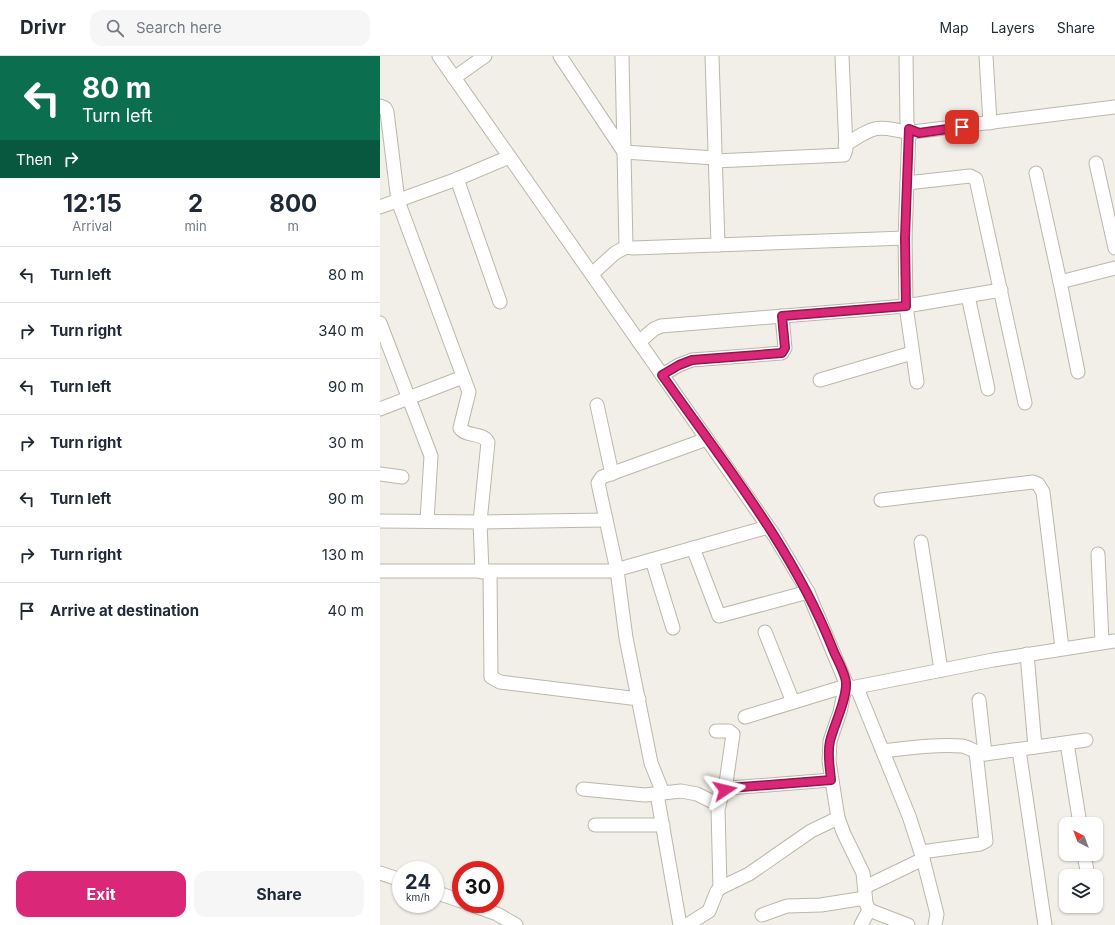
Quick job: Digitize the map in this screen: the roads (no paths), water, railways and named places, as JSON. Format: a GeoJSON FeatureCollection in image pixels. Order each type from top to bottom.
{"type":"FeatureCollection","features":[{"type":"Feature","properties":{"kind":"street"},"geometry":{"type":"LineString","coordinates":[[439,56],[768,527],[808,592],[850,686],[883,751],[909,816],[922,856],[937,914],[935,925]]}},
{"type":"Feature","properties":{"kind":"street"},"geometry":{"type":"LineString","coordinates":[[454,78],[485,56]]}},
{"type":"Feature","properties":{"kind":"street"},"geometry":{"type":"LineString","coordinates":[[560,56],[624,152]]}},
{"type":"Feature","properties":{"kind":"street"},"geometry":{"type":"LineString","coordinates":[[622,56],[626,247]]}},
{"type":"Feature","properties":{"kind":"street"},"geometry":{"type":"LineString","coordinates":[[712,56],[718,245]]}},
{"type":"Feature","properties":{"kind":"street"},"geometry":{"type":"LineString","coordinates":[[624,152],[715,159],[841,157],[845,153],[842,56]]}},
{"type":"Feature","properties":{"kind":"street"},"geometry":{"type":"LineString","coordinates":[[906,56],[907,124],[909,131],[905,238],[906,306],[917,382]]}},
{"type":"Feature","properties":{"kind":"street"},"geometry":{"type":"LineString","coordinates":[[986,56],[990,123]]}},
{"type":"Feature","properties":{"kind":"street"},"geometry":{"type":"LineString","coordinates":[[380,106],[385,108],[387,112],[398,201],[469,396],[460,428],[464,432],[482,437],[488,442],[480,522],[486,572],[491,677],[500,682],[639,699]]}},
{"type":"Feature","properties":{"kind":"street"},"geometry":{"type":"LineString","coordinates":[[845,145],[873,128],[892,128],[919,133],[1115,107]]}},
{"type":"Feature","properties":{"kind":"street"},"geometry":{"type":"LineString","coordinates":[[380,208],[509,157]]}},
{"type":"Feature","properties":{"kind":"street"},"geometry":{"type":"LineString","coordinates":[[1096,163],[1115,248]]}},
{"type":"Feature","properties":{"kind":"street"},"geometry":{"type":"LineString","coordinates":[[1036,173],[1078,372]]}},
{"type":"Feature","properties":{"kind":"street"},"geometry":{"type":"LineString","coordinates":[[907,183],[970,176],[976,179],[1025,403]]}},
{"type":"Feature","properties":{"kind":"street"},"geometry":{"type":"LineString","coordinates":[[456,179],[500,302]]}},
{"type":"Feature","properties":{"kind":"street"},"geometry":{"type":"LineString","coordinates":[[592,274],[614,253],[626,247],[633,248],[905,238]]}},
{"type":"Feature","properties":{"kind":"street"},"geometry":{"type":"LineString","coordinates":[[1060,282],[1115,268]]}},
{"type":"Feature","properties":{"kind":"street"},"geometry":{"type":"LineString","coordinates":[[639,342],[654,328],[661,326],[906,306],[1001,290]]}},
{"type":"Feature","properties":{"kind":"street"},"geometry":{"type":"LineString","coordinates":[[968,296],[988,389]]}},
{"type":"Feature","properties":{"kind":"street"},"geometry":{"type":"LineString","coordinates":[[662,375],[679,365],[692,360],[782,353],[785,348],[782,316]]}},
{"type":"Feature","properties":{"kind":"street"},"geometry":{"type":"LineString","coordinates":[[380,323],[432,456],[427,521]]}},
{"type":"Feature","properties":{"kind":"street"},"geometry":{"type":"LineString","coordinates":[[820,380],[912,353]]}},
{"type":"Feature","properties":{"kind":"street"},"geometry":{"type":"LineString","coordinates":[[380,409],[463,377]]}},
{"type":"Feature","properties":{"kind":"street"},"geometry":{"type":"LineString","coordinates":[[597,405],[612,474]]}},
{"type":"Feature","properties":{"kind":"street"},"geometry":{"type":"LineString","coordinates":[[680,925],[663,825],[660,793],[651,763],[626,638],[616,570],[598,483],[602,477],[707,439]]}},
{"type":"Feature","properties":{"kind":"street"},"geometry":{"type":"LineString","coordinates":[[380,474],[402,477]]}},
{"type":"Feature","properties":{"kind":"street"},"geometry":{"type":"LineString","coordinates":[[881,500],[1033,482],[1038,484],[1043,492],[1062,648]]}},
{"type":"Feature","properties":{"kind":"street"},"geometry":{"type":"LineString","coordinates":[[380,521],[480,522],[605,520]]}},
{"type":"Feature","properties":{"kind":"street"},"geometry":{"type":"LineString","coordinates":[[380,571],[486,572],[616,570],[768,527]]}},
{"type":"Feature","properties":{"kind":"street"},"geometry":{"type":"LineString","coordinates":[[921,542],[941,670]]}},
{"type":"Feature","properties":{"kind":"street"},"geometry":{"type":"LineString","coordinates":[[693,548],[719,616],[808,592]]}},
{"type":"Feature","properties":{"kind":"street"},"geometry":{"type":"LineString","coordinates":[[745,717],[850,686],[1062,648],[1109,642],[1098,554]]}},
{"type":"Feature","properties":{"kind":"street"},"geometry":{"type":"LineString","coordinates":[[652,560],[673,628]]}},
{"type":"Feature","properties":{"kind":"street"},"geometry":{"type":"LineString","coordinates":[[765,632],[793,702]]}},
{"type":"Feature","properties":{"kind":"street"},"geometry":{"type":"LineString","coordinates":[[1027,654],[1034,747]]}},
{"type":"Feature","properties":{"kind":"street"},"geometry":{"type":"LineString","coordinates":[[850,686],[830,741],[828,761],[838,818],[844,834],[862,868],[866,898],[861,925]]}},
{"type":"Feature","properties":{"kind":"street"},"geometry":{"type":"LineString","coordinates":[[762,915],[787,906],[821,906],[866,898],[922,856],[980,844],[986,841],[980,753],[979,700]]}},
{"type":"Feature","properties":{"kind":"street"},"geometry":{"type":"LineString","coordinates":[[716,731],[729,731],[733,734],[725,790],[719,805],[720,888]]}},
{"type":"Feature","properties":{"kind":"street"},"geometry":{"type":"LineString","coordinates":[[883,751],[963,746],[980,753],[1019,750],[1086,740]]}},
{"type":"Feature","properties":{"kind":"street"},"geometry":{"type":"LineString","coordinates":[[1067,743],[1079,817]]}},
{"type":"Feature","properties":{"kind":"street"},"geometry":{"type":"LineString","coordinates":[[1019,750],[1045,925]]}},
{"type":"Feature","properties":{"kind":"street"},"geometry":{"type":"LineString","coordinates":[[725,790],[729,788],[831,780]]}},
{"type":"Feature","properties":{"kind":"street"},"geometry":{"type":"LineString","coordinates":[[583,789],[635,794],[673,791],[689,792],[719,805]]}},
{"type":"Feature","properties":{"kind":"street"},"geometry":{"type":"LineString","coordinates":[[686,925],[710,911],[717,891],[720,888],[749,874],[811,831],[838,818]]}},
{"type":"Feature","properties":{"kind":"street"},"geometry":{"type":"LineString","coordinates":[[595,825],[663,825]]}},
{"type":"Feature","properties":{"kind":"street"},"geometry":{"type":"LineString","coordinates":[[380,873],[392,877]]}},
{"type":"Feature","properties":{"kind":"street"},"geometry":{"type":"LineString","coordinates":[[866,898],[908,925]]}},
{"type":"Feature","properties":{"kind":"street"},"geometry":{"type":"LineString","coordinates":[[494,913],[516,925]]}}]}
